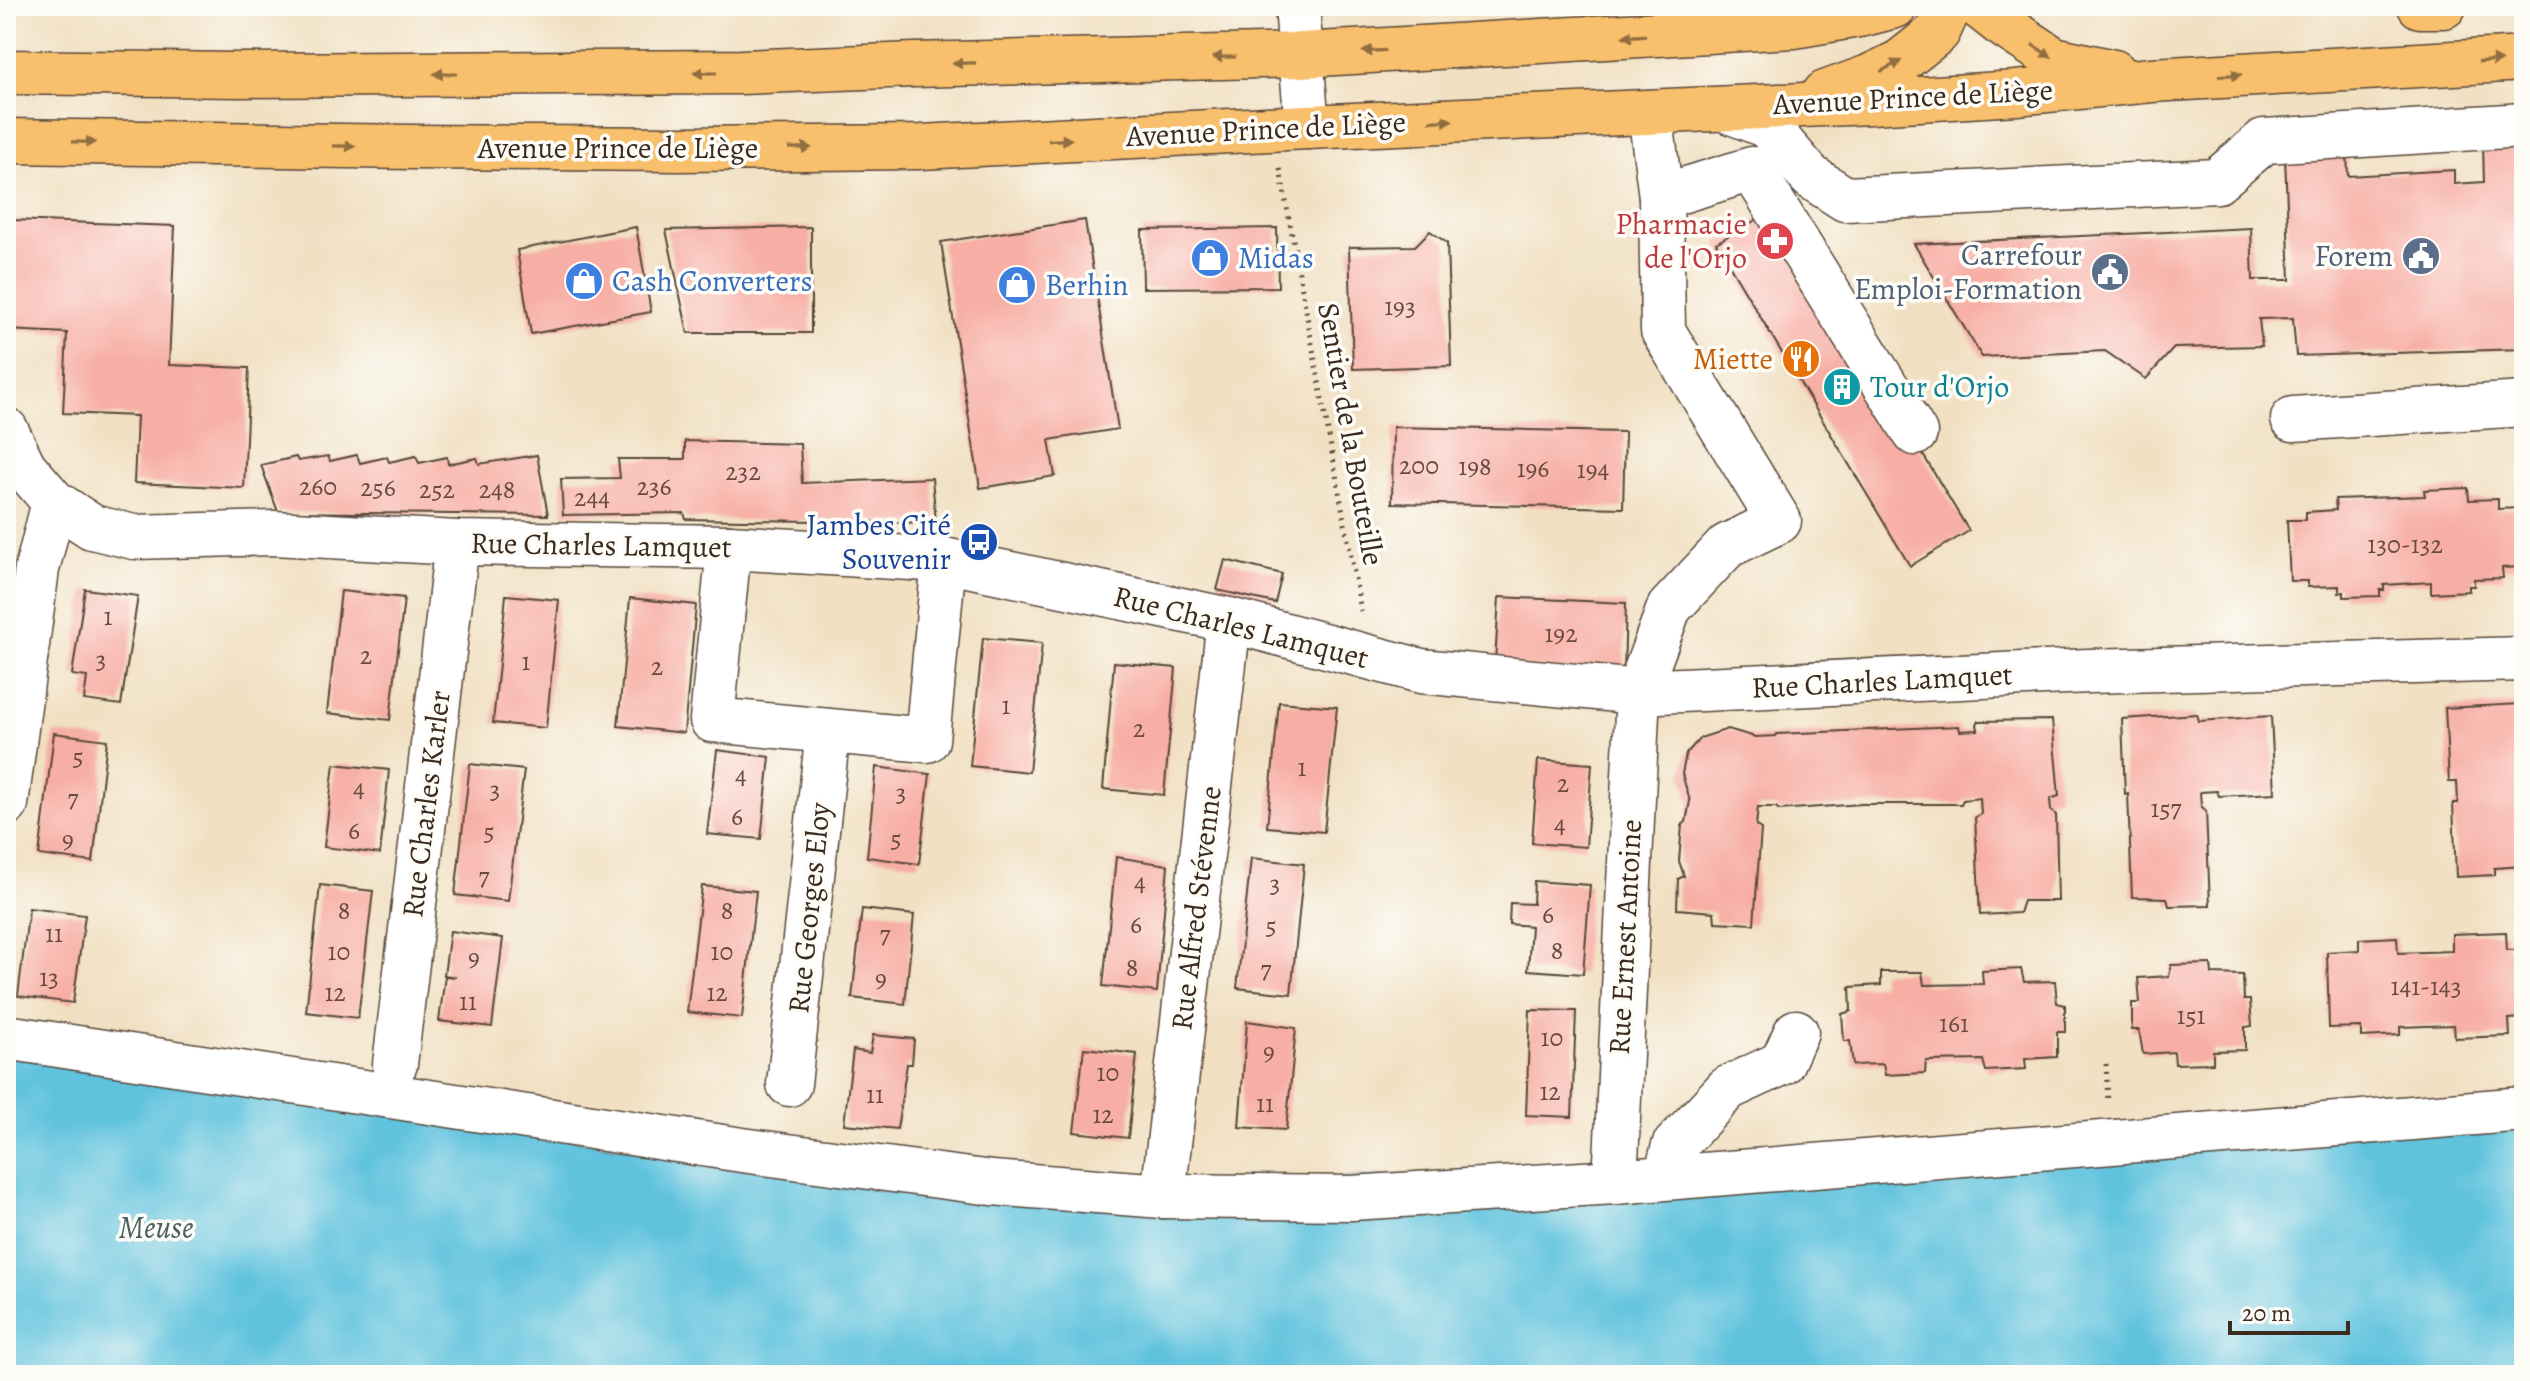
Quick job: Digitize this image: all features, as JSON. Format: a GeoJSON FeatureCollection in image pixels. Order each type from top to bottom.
{"type":"FeatureCollection","features":[{"type":"Feature","properties":{"kind":"main road"},"geometry":{"type":"LineString","coordinates":[[1712,32],[1746,6]]}},
{"type":"Feature","properties":{"kind":"main road"},"geometry":{"type":"LineString","coordinates":[[6,72],[239,75],[741,72],[1302,55],[1794,26],[1895,6]]}},
{"type":"Feature","properties":{"kind":"main road"},"geometry":{"type":"LineString","coordinates":[[1793,105],[1900,62],[1938,32],[1950,6]]}},
{"type":"Feature","properties":{"kind":"main road"},"geometry":{"type":"LineString","coordinates":[[1978,6],[2054,59],[2152,80]]}},
{"type":"Feature","properties":{"kind":"main road"},"geometry":{"type":"LineString","coordinates":[[2420,6],[2440,6]]}},
{"type":"Feature","properties":{"kind":"main road","name":"Avenue Prince de Liège"},"geometry":{"type":"LineString","coordinates":[[6,141],[427,148],[921,147],[2016,93],[2152,80],[2524,59]]}},
{"type":"Feature","properties":{"kind":"street"},"geometry":{"type":"LineString","coordinates":[[1297,6],[1307,127]]}},
{"type":"Feature","properties":{"kind":"street"},"geometry":{"type":"LineString","coordinates":[[1724,109],[1767,126],[1811,177],[1845,199],[2217,181],[2264,141],[2524,125]]}},
{"type":"Feature","properties":{"kind":"street"},"geometry":{"type":"LineString","coordinates":[[1650,112],[1661,197],[1752,169],[1915,433]]}},
{"type":"Feature","properties":{"kind":"street","name":"Rue Ernest Antoine"},"geometry":{"type":"LineString","coordinates":[[1615,1182],[1638,692],[1669,608],[1727,546],[1779,521],[1663,331],[1661,197]]}},
{"type":"Feature","properties":{"kind":"street"},"geometry":{"type":"LineString","coordinates":[[2293,419],[2524,404]]}},
{"type":"Feature","properties":{"kind":"street","name":"Rue Charles Lamquet"},"geometry":{"type":"LineString","coordinates":[[6,430],[24,467],[54,502],[92,527],[134,537],[274,533],[457,543],[729,547],[944,560],[1229,620],[1370,660],[1421,671],[1638,692],[2089,671],[2524,659]]}},
{"type":"Feature","properties":{"kind":"street"},"geometry":{"type":"LineString","coordinates":[[6,804],[37,569],[54,502]]}},
{"type":"Feature","properties":{"kind":"street","name":"Rue Charles Karler"},"geometry":{"type":"LineString","coordinates":[[395,1064],[457,543]]}},
{"type":"Feature","properties":{"kind":"street"},"geometry":{"type":"LineString","coordinates":[[729,547],[712,720],[927,740],[944,560]]}},
{"type":"Feature","properties":{"kind":"street","name":"Rue Alfred Stévenne"},"geometry":{"type":"LineString","coordinates":[[1163,1196],[1229,620]]}},
{"type":"Feature","properties":{"kind":"street","name":"Rue Georges Eloy"},"geometry":{"type":"LineString","coordinates":[[789,1084],[828,731]]}},
{"type":"Feature","properties":{"kind":"street"},"geometry":{"type":"LineString","coordinates":[[1666,1177],[1674,1146],[1728,1088],[1782,1063],[1796,1032]]}},
{"type":"Feature","properties":{"kind":"street"},"geometry":{"type":"LineString","coordinates":[[6,1037],[758,1153],[992,1183],[1163,1196],[1351,1198],[1615,1182],[2524,1109]]}},
{"type":"Feature","properties":{"kind":"path","name":"Sentier de la Bouteille"},"geometry":{"type":"LineString","coordinates":[[1280,170],[1370,660]]}},
{"type":"Feature","properties":{"kind":"path"},"geometry":{"type":"LineString","coordinates":[[2106,1064],[2108,1114]]}},
{"type":"Feature","properties":{"kind":"water","name":"Meuse"},"geometry":{"type":"Polygon","coordinates":[[[6,1054],[949,1196],[2524,1125],[2524,1375],[6,1375],[6,1054]]]}},
{"type":"Feature","properties":{"kind":"building"},"geometry":{"type":"Polygon","coordinates":[[[2524,142],[2524,349],[2296,356],[2293,318],[2259,319],[2262,346],[2174,348],[2146,379],[2105,351],[1982,357],[1914,244],[2251,228],[2253,280],[2290,280],[2285,157],[2347,153],[2348,176],[2454,170],[2454,184],[2484,182],[2483,144],[2524,142]]]}},
{"type":"Feature","properties":{"kind":"building","name":"Tour d'Orjo"},"geometry":{"type":"Polygon","coordinates":[[[1775,209],[1969,531],[1910,566],[1716,243],[1775,209]]]}},
{"type":"Feature","properties":{"kind":"building"},"geometry":{"type":"Polygon","coordinates":[[[12,220],[175,226],[169,365],[249,368],[244,488],[134,483],[137,416],[63,413],[67,333],[7,330],[12,220]]]}},
{"type":"Feature","properties":{"kind":"building"},"geometry":{"type":"Polygon","coordinates":[[[1085,220],[1118,429],[1049,440],[1055,476],[980,488],[941,242],[1085,220]]]}},
{"type":"Feature","properties":{"kind":"building","name":"Cash Converters"},"geometry":{"type":"Polygon","coordinates":[[[636,227],[651,312],[531,334],[517,250],[636,227]]]}},
{"type":"Feature","properties":{"kind":"building"},"geometry":{"type":"Polygon","coordinates":[[[811,227],[811,333],[688,333],[666,230],[811,227]]]}},
{"type":"Feature","properties":{"kind":"building","name":"Midas"},"geometry":{"type":"Polygon","coordinates":[[[1277,228],[1278,287],[1143,288],[1142,230],[1277,228]]]}},
{"type":"Feature","properties":{"kind":"building"},"geometry":{"type":"Polygon","coordinates":[[[1430,231],[1447,243],[1451,366],[1353,369],[1349,247],[1415,246],[1430,231]]]}},
{"type":"Feature","properties":{"kind":"building"},"geometry":{"type":"Polygon","coordinates":[[[1393,427],[1625,432],[1623,508],[1392,503],[1393,427]]]}},
{"type":"Feature","properties":{"kind":"building"},"geometry":{"type":"Polygon","coordinates":[[[685,441],[800,444],[802,483],[932,478],[936,523],[686,519],[684,513],[563,515],[561,479],[620,478],[618,459],[685,459],[685,441]]]}},
{"type":"Feature","properties":{"kind":"building"},"geometry":{"type":"Polygon","coordinates":[[[357,455],[360,463],[387,457],[389,462],[416,456],[419,463],[447,457],[448,464],[477,458],[479,464],[537,455],[548,515],[278,512],[261,465],[296,457],[298,461],[328,456],[330,461],[357,455]]]}},
{"type":"Feature","properties":{"kind":"building"},"geometry":{"type":"Polygon","coordinates":[[[2468,488],[2469,500],[2498,499],[2498,509],[2520,508],[2522,567],[2502,568],[2503,578],[2474,579],[2474,586],[2469,586],[2469,591],[2431,593],[2431,582],[2384,585],[2380,596],[2344,597],[2344,592],[2339,593],[2339,586],[2308,587],[2308,581],[2290,581],[2287,520],[2306,520],[2306,512],[2336,510],[2335,499],[2425,496],[2424,490],[2468,488]]]}},
{"type":"Feature","properties":{"kind":"building"},"geometry":{"type":"Polygon","coordinates":[[[1225,560],[1282,574],[1275,603],[1217,590],[1225,560]]]}},
{"type":"Feature","properties":{"kind":"building"},"geometry":{"type":"Polygon","coordinates":[[[85,589],[138,596],[121,705],[84,700],[87,677],[72,675],[85,589]]]}},
{"type":"Feature","properties":{"kind":"building"},"geometry":{"type":"Polygon","coordinates":[[[341,591],[404,598],[390,720],[327,713],[341,591]]]}},
{"type":"Feature","properties":{"kind":"building"},"geometry":{"type":"Polygon","coordinates":[[[506,595],[559,600],[546,728],[493,723],[506,595]]]}},
{"type":"Feature","properties":{"kind":"building"},"geometry":{"type":"Polygon","coordinates":[[[1499,597],[1626,603],[1624,675],[1495,663],[1499,597]]]}},
{"type":"Feature","properties":{"kind":"building"},"geometry":{"type":"Polygon","coordinates":[[[630,598],[696,605],[684,733],[618,726],[630,598]]]}},
{"type":"Feature","properties":{"kind":"building"},"geometry":{"type":"Polygon","coordinates":[[[983,638],[1042,643],[1029,772],[970,766],[983,638]]]}},
{"type":"Feature","properties":{"kind":"building"},"geometry":{"type":"Polygon","coordinates":[[[1114,662],[1176,668],[1164,795],[1103,789],[1114,662]]]}},
{"type":"Feature","properties":{"kind":"building"},"geometry":{"type":"Polygon","coordinates":[[[1279,702],[1337,707],[1324,832],[1267,827],[1279,702]]]}},
{"type":"Feature","properties":{"kind":"building"},"geometry":{"type":"Polygon","coordinates":[[[2521,704],[2524,715],[2524,866],[2494,868],[2494,875],[2456,877],[2453,803],[2458,803],[2457,782],[2449,782],[2445,708],[2521,704]]]}},
{"type":"Feature","properties":{"kind":"building"},"geometry":{"type":"Polygon","coordinates":[[[2197,714],[2199,721],[2271,716],[2275,793],[2219,796],[2217,791],[2200,792],[2201,806],[2206,811],[2210,905],[2169,906],[2167,898],[2132,897],[2122,719],[2197,714]]]}},
{"type":"Feature","properties":{"kind":"building"},"geometry":{"type":"Polygon","coordinates":[[[2052,720],[2059,796],[2050,799],[2051,811],[2056,815],[2058,901],[2023,901],[2019,913],[1980,915],[1975,817],[1981,814],[1980,798],[1963,800],[1961,804],[1862,804],[1779,810],[1776,807],[1758,807],[1756,826],[1761,829],[1754,924],[1715,922],[1714,912],[1677,909],[1678,879],[1684,876],[1679,861],[1682,825],[1686,822],[1690,801],[1682,774],[1686,754],[1700,738],[1728,729],[1755,737],[1959,726],[1960,731],[1978,730],[1979,721],[2052,720]]]}},
{"type":"Feature","properties":{"kind":"building"},"geometry":{"type":"Polygon","coordinates":[[[54,733],[107,740],[93,862],[39,855],[54,733]]]}},
{"type":"Feature","properties":{"kind":"building"},"geometry":{"type":"Polygon","coordinates":[[[717,750],[770,757],[761,839],[707,834],[717,750]]]}},
{"type":"Feature","properties":{"kind":"building"},"geometry":{"type":"Polygon","coordinates":[[[1538,760],[1592,764],[1586,847],[1532,843],[1538,760]]]}},
{"type":"Feature","properties":{"kind":"building"},"geometry":{"type":"Polygon","coordinates":[[[334,764],[389,770],[380,854],[324,847],[334,764]]]}},
{"type":"Feature","properties":{"kind":"building"},"geometry":{"type":"Polygon","coordinates":[[[470,764],[524,770],[508,901],[455,895],[470,764]]]}},
{"type":"Feature","properties":{"kind":"building"},"geometry":{"type":"Polygon","coordinates":[[[876,767],[930,774],[919,864],[867,857],[876,767]]]}},
{"type":"Feature","properties":{"kind":"building"},"geometry":{"type":"Polygon","coordinates":[[[1116,857],[1168,865],[1157,992],[1103,986],[1116,857]]]}},
{"type":"Feature","properties":{"kind":"building"},"geometry":{"type":"Polygon","coordinates":[[[1251,858],[1304,864],[1291,994],[1237,988],[1251,858]]]}},
{"type":"Feature","properties":{"kind":"building"},"geometry":{"type":"Polygon","coordinates":[[[1534,881],[1590,885],[1583,974],[1528,970],[1531,926],[1509,924],[1510,903],[1533,904],[1534,881]]]}},
{"type":"Feature","properties":{"kind":"building"},"geometry":{"type":"Polygon","coordinates":[[[320,885],[373,891],[358,1018],[306,1012],[320,885]]]}},
{"type":"Feature","properties":{"kind":"building"},"geometry":{"type":"Polygon","coordinates":[[[702,886],[756,891],[742,1018],[687,1012],[702,886]]]}},
{"type":"Feature","properties":{"kind":"building"},"geometry":{"type":"Polygon","coordinates":[[[29,908],[85,915],[73,1003],[18,996],[29,908]]]}},
{"type":"Feature","properties":{"kind":"building"},"geometry":{"type":"Polygon","coordinates":[[[862,909],[914,915],[905,1004],[852,998],[862,909]]]}},
{"type":"Feature","properties":{"kind":"building"},"geometry":{"type":"Polygon","coordinates":[[[450,931],[503,938],[492,1027],[439,1021],[445,976],[456,977],[444,975],[450,931]]]}},
{"type":"Feature","properties":{"kind":"building"},"geometry":{"type":"Polygon","coordinates":[[[2506,932],[2507,950],[2524,949],[2524,1018],[2509,1019],[2510,1036],[2455,1038],[2454,1025],[2400,1027],[2400,1035],[2361,1037],[2361,1027],[2329,1028],[2327,952],[2359,950],[2359,939],[2397,937],[2398,953],[2452,951],[2452,934],[2506,932]]]}},
{"type":"Feature","properties":{"kind":"building"},"geometry":{"type":"Polygon","coordinates":[[[2211,964],[2212,974],[2243,975],[2244,1000],[2250,1000],[2252,1026],[2245,1027],[2245,1050],[2213,1051],[2213,1063],[2175,1064],[2174,1052],[2143,1054],[2139,1030],[2132,1030],[2132,1003],[2140,1003],[2138,978],[2169,976],[2171,965],[2211,964]]]}},
{"type":"Feature","properties":{"kind":"building"},"geometry":{"type":"Polygon","coordinates":[[[2021,969],[2024,982],[2055,981],[2057,1003],[2065,1005],[2065,1032],[2057,1032],[2057,1057],[2025,1059],[2026,1069],[1986,1071],[1983,1060],[1926,1061],[1925,1073],[1885,1075],[1883,1064],[1853,1065],[1850,1041],[1844,1041],[1842,1014],[1851,1011],[1850,987],[1881,985],[1881,972],[1922,972],[1924,985],[1983,984],[1982,971],[2021,969]]]}},
{"type":"Feature","properties":{"kind":"building"},"geometry":{"type":"Polygon","coordinates":[[[1530,1010],[1576,1011],[1572,1117],[1526,1115],[1530,1010]]]}},
{"type":"Feature","properties":{"kind":"building"},"geometry":{"type":"Polygon","coordinates":[[[1247,1021],[1296,1028],[1286,1130],[1239,1127],[1247,1021]]]}},
{"type":"Feature","properties":{"kind":"building"},"geometry":{"type":"Polygon","coordinates":[[[873,1035],[914,1039],[912,1064],[907,1064],[897,1129],[844,1124],[853,1050],[870,1053],[873,1035]]]}},
{"type":"Feature","properties":{"kind":"building"},"geometry":{"type":"Polygon","coordinates":[[[1084,1048],[1137,1054],[1128,1138],[1074,1132],[1084,1048]]]}},
{"type":"Feature","properties":{"kind":"place","name":"Pharmacie de l'Orjo"},"geometry":{"type":"Point","coordinates":[1775,241]}},
{"type":"Feature","properties":{"kind":"place","name":"Forem"},"geometry":{"type":"Point","coordinates":[2421,256]}},
{"type":"Feature","properties":{"kind":"place","name":"Midas"},"geometry":{"type":"Point","coordinates":[1210,258]}},
{"type":"Feature","properties":{"kind":"place","name":"Carrefour Emploi-Formation"},"geometry":{"type":"Point","coordinates":[2110,272]}},
{"type":"Feature","properties":{"kind":"place","name":"Cash Converters"},"geometry":{"type":"Point","coordinates":[584,281]}},
{"type":"Feature","properties":{"kind":"place","name":"Berhin"},"geometry":{"type":"Point","coordinates":[1017,285]}},
{"type":"Feature","properties":{"kind":"place","name":"Miette"},"geometry":{"type":"Point","coordinates":[1801,359]}},
{"type":"Feature","properties":{"kind":"place","name":"Tour d'Orjo"},"geometry":{"type":"Point","coordinates":[1842,387]}},
{"type":"Feature","properties":{"kind":"place","name":"Jambes Cité Souvenir"},"geometry":{"type":"Point","coordinates":[979,542]}}]}
